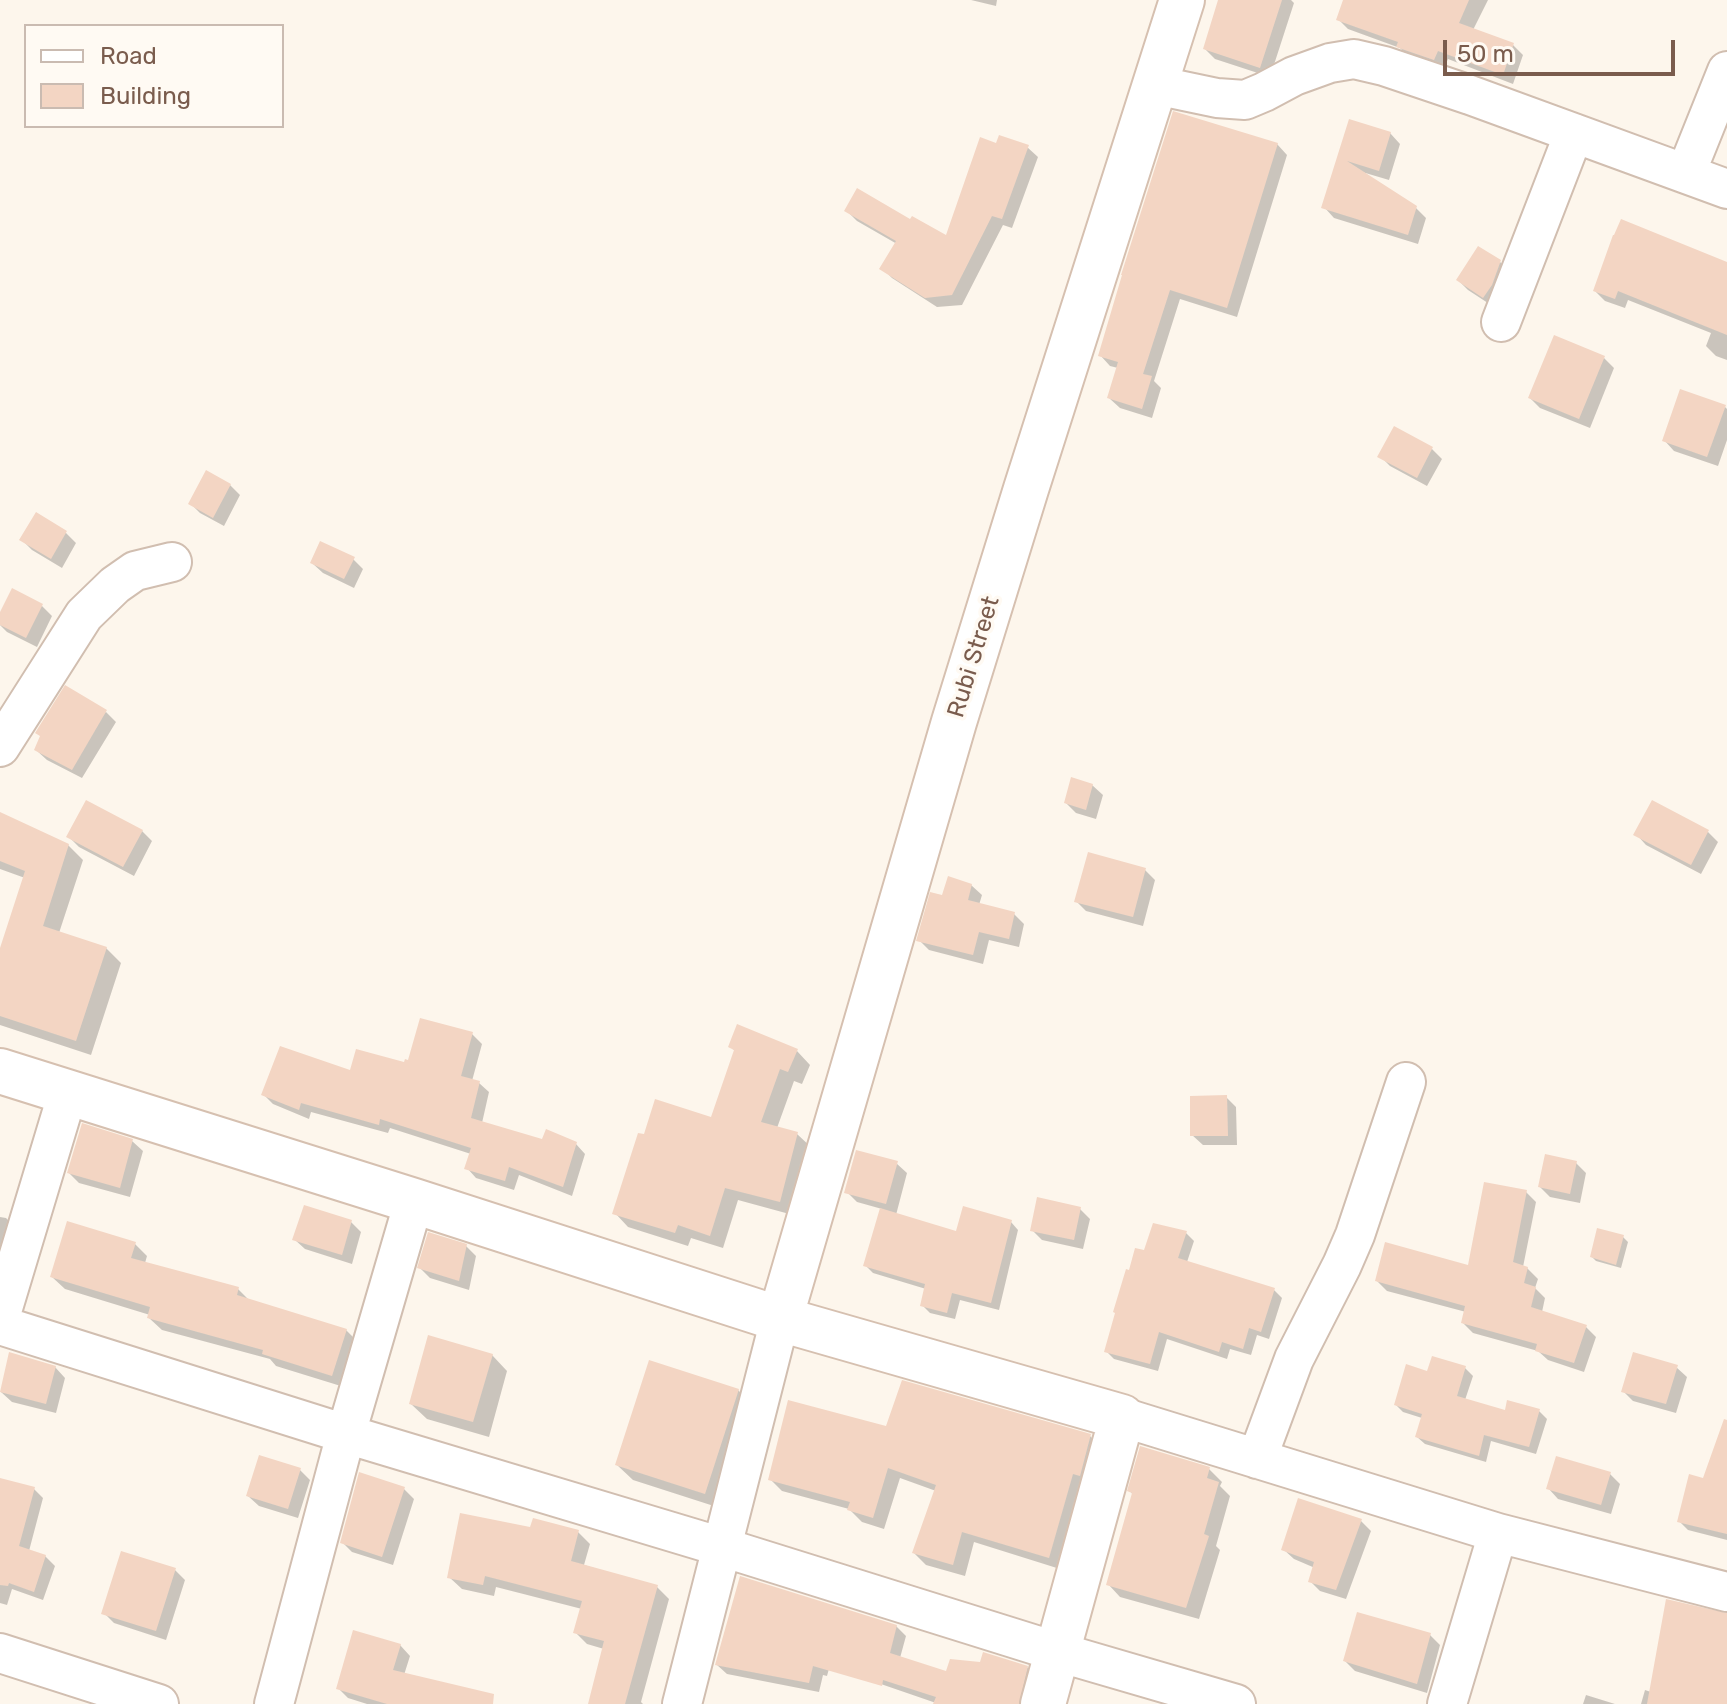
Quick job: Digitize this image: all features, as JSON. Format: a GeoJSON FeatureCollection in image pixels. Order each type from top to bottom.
{"type":"FeatureCollection","features":[{"type":"Feature","properties":{"kind":"street","name":"Rubi Street"},"geometry":{"type":"LineString","coordinates":[[780,1319],[954,722],[1182,0]]}},
{"type":"Feature","properties":{"kind":"street"},"geometry":{"type":"LineString","coordinates":[[1155,85],[1217,98],[1245,100],[1294,76],[1330,63],[1354,59],[1384,66],[1727,189]]}},
{"type":"Feature","properties":{"kind":"street"},"geometry":{"type":"LineString","coordinates":[[1686,173],[1727,71]]}},
{"type":"Feature","properties":{"kind":"street"},"geometry":{"type":"LineString","coordinates":[[1501,322],[1574,133]]}},
{"type":"Feature","properties":{"kind":"street"},"geometry":{"type":"LineString","coordinates":[[0,747],[84,615],[115,585],[135,571],[172,562]]}},
{"type":"Feature","properties":{"kind":"street"},"geometry":{"type":"LineString","coordinates":[[0,1071],[780,1319],[1122,1417],[1498,1533],[1727,1592]]}},
{"type":"Feature","properties":{"kind":"street"},"geometry":{"type":"LineString","coordinates":[[1257,1459],[1294,1359],[1355,1235],[1406,1082]]}},
{"type":"Feature","properties":{"kind":"street"},"geometry":{"type":"LineString","coordinates":[[0,1318],[68,1092]]}},
{"type":"Feature","properties":{"kind":"street"},"geometry":{"type":"LineString","coordinates":[[274,1704],[346,1434],[414,1201]]}},
{"type":"Feature","properties":{"kind":"street"},"geometry":{"type":"LineString","coordinates":[[682,1704],[780,1319]]}},
{"type":"Feature","properties":{"kind":"street"},"geometry":{"type":"LineString","coordinates":[[0,1325],[346,1434],[1236,1704]]}},
{"type":"Feature","properties":{"kind":"street"},"geometry":{"type":"LineString","coordinates":[[1043,1704],[1122,1417]]}},
{"type":"Feature","properties":{"kind":"street"},"geometry":{"type":"LineString","coordinates":[[1447,1704],[1498,1533]]}},
{"type":"Feature","properties":{"kind":"street"},"geometry":{"type":"LineString","coordinates":[[0,1653],[159,1704]]}},
{"type":"Feature","properties":{"kind":"building"},"geometry":{"type":"Polygon","coordinates":[[[1218,0],[1282,0],[1260,68],[1203,49],[1218,0]]]}},
{"type":"Feature","properties":{"kind":"building"},"geometry":{"type":"Polygon","coordinates":[[[1343,0],[1469,0],[1459,23],[1514,43],[1503,75],[1438,51],[1434,60],[1396,47],[1398,42],[1336,20],[1343,0]]]}},
{"type":"Feature","properties":{"kind":"building"},"geometry":{"type":"Polygon","coordinates":[[[1173,111],[1278,143],[1227,308],[1170,290],[1143,374],[1152,376],[1142,409],[1107,398],[1118,362],[1098,356],[1173,111]]]}},
{"type":"Feature","properties":{"kind":"building"},"geometry":{"type":"Polygon","coordinates":[[[1349,119],[1391,132],[1379,171],[1347,161],[1417,206],[1408,235],[1321,208],[1349,119]]]}},
{"type":"Feature","properties":{"kind":"building"},"geometry":{"type":"Polygon","coordinates":[[[999,135],[1029,145],[1002,219],[992,216],[952,295],[925,298],[879,269],[896,241],[844,211],[857,188],[910,219],[912,216],[946,235],[980,137],[996,143],[999,135]]]}},
{"type":"Feature","properties":{"kind":"building"},"geometry":{"type":"Polygon","coordinates":[[[1621,219],[1727,262],[1727,335],[1618,291],[1615,299],[1593,291],[1621,219]]]}},
{"type":"Feature","properties":{"kind":"building"},"geometry":{"type":"Polygon","coordinates":[[[1478,246],[1501,260],[1492,285],[1483,298],[1456,280],[1478,246]]]}},
{"type":"Feature","properties":{"kind":"building"},"geometry":{"type":"Polygon","coordinates":[[[1554,335],[1605,356],[1579,419],[1528,398],[1554,335]]]}},
{"type":"Feature","properties":{"kind":"building"},"geometry":{"type":"Polygon","coordinates":[[[1680,389],[1726,405],[1707,457],[1662,441],[1680,389]]]}},
{"type":"Feature","properties":{"kind":"building"},"geometry":{"type":"Polygon","coordinates":[[[1394,426],[1433,447],[1417,478],[1377,457],[1394,426]]]}},
{"type":"Feature","properties":{"kind":"building"},"geometry":{"type":"Polygon","coordinates":[[[206,470],[231,484],[213,518],[188,504],[206,470]]]}},
{"type":"Feature","properties":{"kind":"building"},"geometry":{"type":"Polygon","coordinates":[[[36,512],[67,531],[51,559],[19,540],[36,512]]]}},
{"type":"Feature","properties":{"kind":"building"},"geometry":{"type":"Polygon","coordinates":[[[320,541],[355,557],[344,579],[310,563],[320,541]]]}},
{"type":"Feature","properties":{"kind":"building"},"geometry":{"type":"Polygon","coordinates":[[[12,588],[43,604],[26,638],[0,625],[0,612],[12,588]]]}},
{"type":"Feature","properties":{"kind":"building"},"geometry":{"type":"Polygon","coordinates":[[[65,685],[107,710],[72,770],[34,750],[40,736],[35,733],[65,685]]]}},
{"type":"Feature","properties":{"kind":"building"},"geometry":{"type":"Polygon","coordinates":[[[1071,777],[1093,784],[1086,810],[1064,803],[1071,777]]]}},
{"type":"Feature","properties":{"kind":"building"},"geometry":{"type":"Polygon","coordinates":[[[86,800],[143,830],[123,867],[66,837],[86,800]]]}},
{"type":"Feature","properties":{"kind":"building"},"geometry":{"type":"Polygon","coordinates":[[[1652,800],[1709,830],[1691,865],[1633,835],[1652,800]]]}},
{"type":"Feature","properties":{"kind":"building"},"geometry":{"type":"Polygon","coordinates":[[[0,812],[69,844],[43,926],[107,947],[76,1041],[0,1016],[0,948],[25,871],[0,861],[0,812]]]}},
{"type":"Feature","properties":{"kind":"building"},"geometry":{"type":"Polygon","coordinates":[[[1088,852],[1146,868],[1133,917],[1074,902],[1088,852]]]}},
{"type":"Feature","properties":{"kind":"building"},"geometry":{"type":"Polygon","coordinates":[[[948,876],[972,884],[968,900],[1015,912],[1009,939],[979,932],[973,955],[916,941],[930,892],[942,895],[948,876]]]}},
{"type":"Feature","properties":{"kind":"building"},"geometry":{"type":"Polygon","coordinates":[[[420,1018],[473,1032],[461,1076],[480,1081],[471,1118],[542,1139],[546,1129],[577,1142],[563,1187],[509,1167],[505,1181],[464,1169],[471,1148],[380,1119],[379,1125],[301,1103],[299,1110],[261,1095],[280,1046],[350,1070],[356,1049],[404,1062],[408,1060],[420,1018]]]}},
{"type":"Feature","properties":{"kind":"building"},"geometry":{"type":"Polygon","coordinates":[[[737,1024],[798,1049],[788,1072],[780,1069],[761,1122],[798,1132],[780,1202],[725,1188],[710,1236],[678,1225],[675,1233],[612,1214],[638,1133],[644,1134],[655,1099],[711,1117],[734,1050],[728,1047],[737,1024]]]}},
{"type":"Feature","properties":{"kind":"building"},"geometry":{"type":"Polygon","coordinates":[[[1227,1095],[1228,1136],[1190,1136],[1190,1096],[1227,1095]]]}},
{"type":"Feature","properties":{"kind":"building"},"geometry":{"type":"Polygon","coordinates":[[[82,1123],[133,1139],[120,1188],[67,1173],[82,1123]]]}},
{"type":"Feature","properties":{"kind":"building"},"geometry":{"type":"Polygon","coordinates":[[[856,1150],[898,1161],[886,1204],[844,1193],[856,1150]]]}},
{"type":"Feature","properties":{"kind":"building"},"geometry":{"type":"Polygon","coordinates":[[[1545,1154],[1577,1161],[1570,1194],[1538,1187],[1545,1154]]]}},
{"type":"Feature","properties":{"kind":"building"},"geometry":{"type":"Polygon","coordinates":[[[1484,1182],[1527,1190],[1513,1262],[1528,1267],[1524,1283],[1536,1287],[1531,1307],[1587,1325],[1574,1363],[1535,1351],[1537,1344],[1461,1323],[1465,1306],[1375,1281],[1385,1242],[1468,1265],[1484,1182]]]}},
{"type":"Feature","properties":{"kind":"building"},"geometry":{"type":"Polygon","coordinates":[[[1037,1197],[1081,1207],[1074,1240],[1030,1231],[1037,1197]]]}},
{"type":"Feature","properties":{"kind":"building"},"geometry":{"type":"Polygon","coordinates":[[[304,1205],[352,1220],[342,1255],[292,1240],[304,1205]]]}},
{"type":"Feature","properties":{"kind":"building"},"geometry":{"type":"Polygon","coordinates":[[[963,1206],[1012,1220],[991,1303],[952,1293],[947,1313],[920,1306],[925,1284],[863,1266],[880,1208],[956,1231],[963,1206]]]}},
{"type":"Feature","properties":{"kind":"building"},"geometry":{"type":"Polygon","coordinates":[[[67,1221],[136,1242],[131,1258],[239,1287],[237,1295],[347,1329],[332,1376],[262,1354],[263,1350],[147,1318],[150,1307],[50,1277],[67,1221]]]}},
{"type":"Feature","properties":{"kind":"building"},"geometry":{"type":"Polygon","coordinates":[[[1153,1223],[1187,1231],[1178,1258],[1275,1288],[1261,1332],[1249,1328],[1243,1349],[1222,1342],[1219,1352],[1159,1332],[1150,1364],[1104,1352],[1126,1269],[1129,1270],[1135,1248],[1144,1250],[1153,1223]]]}},
{"type":"Feature","properties":{"kind":"building"},"geometry":{"type":"Polygon","coordinates":[[[1597,1228],[1624,1235],[1616,1265],[1590,1257],[1597,1228]]]}},
{"type":"Feature","properties":{"kind":"building"},"geometry":{"type":"Polygon","coordinates":[[[428,1232],[467,1244],[459,1281],[417,1268],[428,1232]]]}},
{"type":"Feature","properties":{"kind":"building"},"geometry":{"type":"Polygon","coordinates":[[[428,1335],[493,1354],[473,1422],[409,1404],[428,1335]]]}},
{"type":"Feature","properties":{"kind":"building"},"geometry":{"type":"Polygon","coordinates":[[[9,1352],[56,1366],[46,1404],[0,1392],[9,1352]]]}},
{"type":"Feature","properties":{"kind":"building"},"geometry":{"type":"Polygon","coordinates":[[[1633,1352],[1678,1365],[1666,1404],[1621,1392],[1633,1352]]]}},
{"type":"Feature","properties":{"kind":"building"},"geometry":{"type":"Polygon","coordinates":[[[1432,1356],[1466,1366],[1457,1396],[1505,1410],[1507,1400],[1540,1409],[1529,1447],[1484,1435],[1479,1456],[1415,1437],[1422,1414],[1394,1405],[1406,1364],[1427,1371],[1432,1356]]]}},
{"type":"Feature","properties":{"kind":"building"},"geometry":{"type":"Polygon","coordinates":[[[649,1360],[739,1389],[705,1494],[615,1465],[649,1360]]]}},
{"type":"Feature","properties":{"kind":"building"},"geometry":{"type":"Polygon","coordinates":[[[902,1380],[1091,1434],[1080,1476],[1073,1474],[1049,1558],[962,1532],[953,1565],[912,1553],[936,1485],[888,1468],[873,1518],[847,1510],[850,1502],[768,1480],[788,1400],[886,1426],[902,1380]]]}},
{"type":"Feature","properties":{"kind":"building"},"geometry":{"type":"Polygon","coordinates":[[[1724,1419],[1727,1420],[1727,1534],[1677,1522],[1689,1474],[1703,1478],[1724,1419]]]}},
{"type":"Feature","properties":{"kind":"building"},"geometry":{"type":"Polygon","coordinates":[[[1140,1446],[1210,1467],[1207,1478],[1219,1482],[1204,1534],[1209,1536],[1186,1608],[1106,1585],[1132,1493],[1127,1491],[1140,1446]]]}},
{"type":"Feature","properties":{"kind":"building"},"geometry":{"type":"Polygon","coordinates":[[[259,1455],[301,1468],[288,1509],[246,1496],[259,1455]]]}},
{"type":"Feature","properties":{"kind":"building"},"geometry":{"type":"Polygon","coordinates":[[[1556,1456],[1611,1472],[1601,1505],[1546,1489],[1556,1456]]]}},
{"type":"Feature","properties":{"kind":"building"},"geometry":{"type":"Polygon","coordinates":[[[359,1472],[405,1487],[382,1557],[340,1543],[359,1472]]]}},
{"type":"Feature","properties":{"kind":"building"},"geometry":{"type":"Polygon","coordinates":[[[0,1478],[35,1487],[19,1546],[46,1555],[34,1592],[9,1583],[8,1586],[0,1585],[0,1478]]]}},
{"type":"Feature","properties":{"kind":"building"},"geometry":{"type":"Polygon","coordinates":[[[1298,1498],[1362,1519],[1336,1590],[1308,1582],[1314,1562],[1281,1550],[1298,1498]]]}},
{"type":"Feature","properties":{"kind":"building"},"geometry":{"type":"Polygon","coordinates":[[[460,1513],[530,1527],[533,1518],[579,1530],[571,1561],[658,1585],[625,1704],[588,1704],[604,1641],[573,1633],[582,1601],[485,1576],[483,1585],[447,1578],[460,1513]]]}},
{"type":"Feature","properties":{"kind":"building"},"geometry":{"type":"Polygon","coordinates":[[[121,1551],[176,1568],[156,1631],[101,1614],[121,1551]]]}},
{"type":"Feature","properties":{"kind":"building"},"geometry":{"type":"Polygon","coordinates":[[[740,1576],[897,1625],[890,1653],[946,1671],[950,1659],[980,1662],[983,1652],[1028,1666],[1019,1704],[933,1704],[936,1697],[883,1680],[882,1686],[813,1666],[809,1683],[715,1665],[740,1576]]]}},
{"type":"Feature","properties":{"kind":"building"},"geometry":{"type":"Polygon","coordinates":[[[1666,1599],[1727,1613],[1727,1704],[1647,1704],[1666,1599]]]}},
{"type":"Feature","properties":{"kind":"building"},"geometry":{"type":"Polygon","coordinates":[[[1357,1612],[1431,1633],[1417,1684],[1343,1661],[1357,1612]]]}},
{"type":"Feature","properties":{"kind":"building"},"geometry":{"type":"Polygon","coordinates":[[[353,1630],[401,1644],[393,1670],[494,1694],[493,1704],[387,1704],[336,1689],[353,1630]]]}}]}
